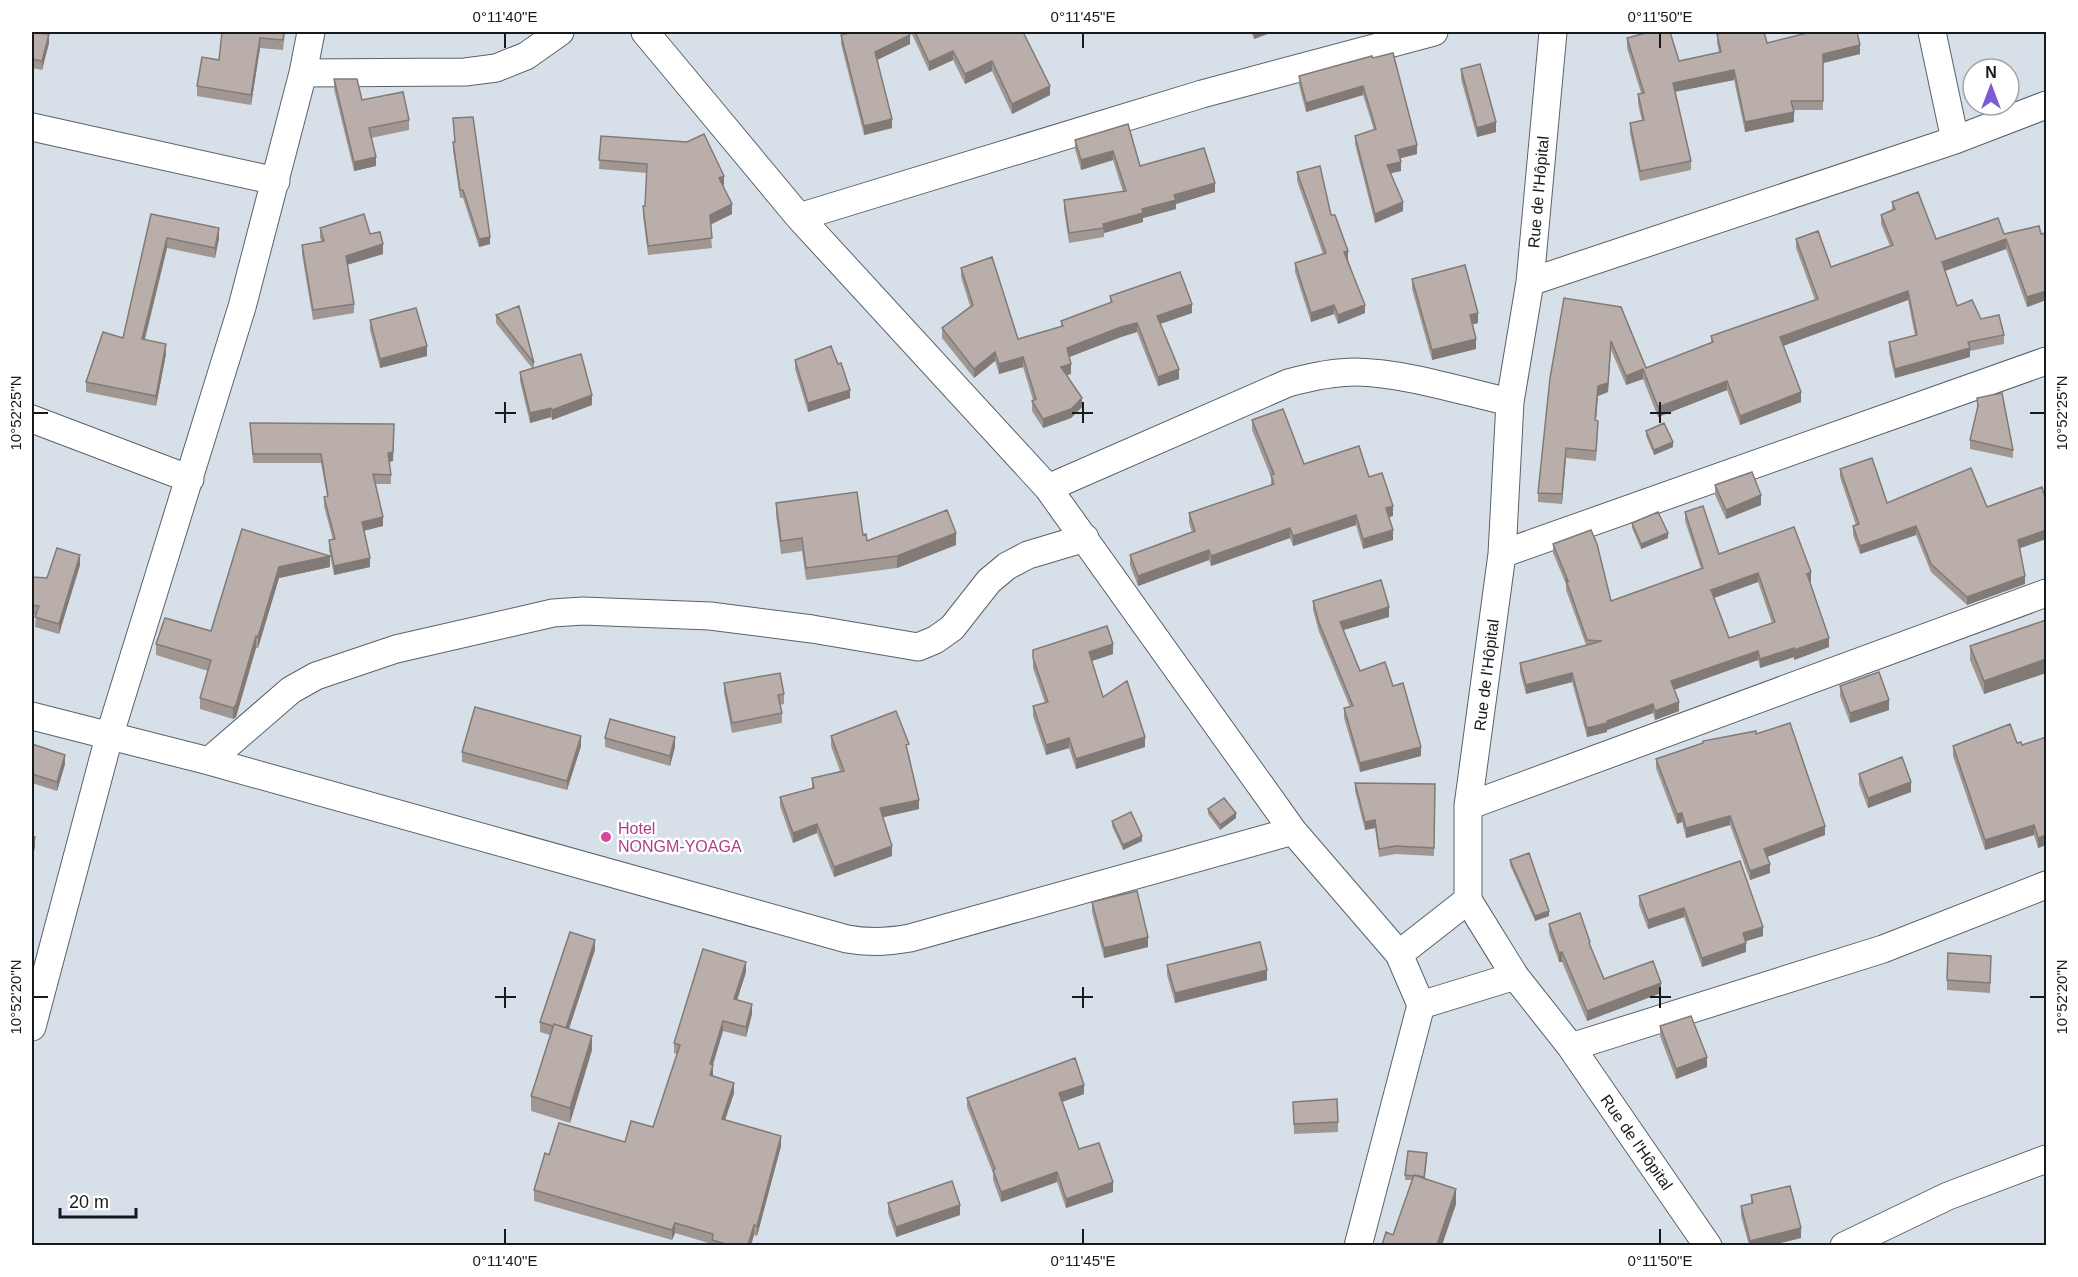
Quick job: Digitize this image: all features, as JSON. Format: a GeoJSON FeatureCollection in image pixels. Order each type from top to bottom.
{"type":"FeatureCollection","features":[{"type":"Feature","properties":{"kind":"street"},"geometry":{"type":"LineString","coordinates":[[32,1026],[109,737],[242,307],[303,74],[310,32]]}},
{"type":"Feature","properties":{"kind":"street"},"geometry":{"type":"LineString","coordinates":[[303,74],[465,72],[496,68],[526,56],[560,32]]}},
{"type":"Feature","properties":{"kind":"street"},"geometry":{"type":"LineString","coordinates":[[645,32],[799,217],[1048,488],[1293,831],[1399,954],[1421,1005],[1358,1245]]}},
{"type":"Feature","properties":{"kind":"street"},"geometry":{"type":"LineString","coordinates":[[799,217],[1202,94],[1434,32]]}},
{"type":"Feature","properties":{"kind":"street","name":"Rue de l'Hôpital"},"geometry":{"type":"LineString","coordinates":[[1553,32],[1530,282],[1510,402],[1502,554],[1468,806],[1468,900],[1515,976],[1571,1047],[1708,1245]]}},
{"type":"Feature","properties":{"kind":"street"},"geometry":{"type":"LineString","coordinates":[[1932,32],[1955,140]]}},
{"type":"Feature","properties":{"kind":"street"},"geometry":{"type":"LineString","coordinates":[[1530,282],[1955,140],[2046,105]]}},
{"type":"Feature","properties":{"kind":"street"},"geometry":{"type":"LineString","coordinates":[[32,127],[276,181]]}},
{"type":"Feature","properties":{"kind":"street"},"geometry":{"type":"LineString","coordinates":[[1502,554],[2046,361]]}},
{"type":"Feature","properties":{"kind":"street"},"geometry":{"type":"LineString","coordinates":[[1048,488],[1288,383],[1318,375],[1357,372],[1405,378],[1510,402]]}},
{"type":"Feature","properties":{"kind":"street"},"geometry":{"type":"LineString","coordinates":[[32,419],[190,479]]}},
{"type":"Feature","properties":{"kind":"street"},"geometry":{"type":"LineString","coordinates":[[209,761],[291,690],[316,676],[396,649],[553,613],[583,611],[710,616],[812,629],[918,647],[935,640],[952,628],[989,581],[1007,566],[1028,555],[1085,538]]}},
{"type":"Feature","properties":{"kind":"street"},"geometry":{"type":"LineString","coordinates":[[1468,806],[2046,593]]}},
{"type":"Feature","properties":{"kind":"street"},"geometry":{"type":"LineString","coordinates":[[32,716],[209,761],[847,939],[866,942],[910,938],[1293,831]]}},
{"type":"Feature","properties":{"kind":"street"},"geometry":{"type":"LineString","coordinates":[[1571,1047],[1883,949],[2046,885]]}},
{"type":"Feature","properties":{"kind":"street"},"geometry":{"type":"LineString","coordinates":[[1399,954],[1468,900]]}},
{"type":"Feature","properties":{"kind":"street"},"geometry":{"type":"LineString","coordinates":[[1421,1005],[1515,976]]}},
{"type":"Feature","properties":{"kind":"street"},"geometry":{"type":"LineString","coordinates":[[1844,1245],[1948,1196],[2046,1159]]}},
{"type":"Feature","properties":{"kind":"building"},"geometry":{"type":"Polygon","coordinates":[[[222,32],[284,32],[283,40],[260,38],[251,95],[197,86],[202,57],[219,60],[222,32]]]}},
{"type":"Feature","properties":{"kind":"building"},"geometry":{"type":"Polygon","coordinates":[[[854,32],[908,32],[910,35],[875,52],[892,119],[864,126],[841,35],[854,32]]]}},
{"type":"Feature","properties":{"kind":"building"},"geometry":{"type":"Polygon","coordinates":[[[915,32],[1023,32],[1050,86],[1012,104],[992,61],[965,74],[953,51],[929,62],[915,32]]]}},
{"type":"Feature","properties":{"kind":"building"},"geometry":{"type":"Polygon","coordinates":[[[1649,32],[1670,32],[1679,61],[1721,52],[1717,34],[1727,32],[1764,32],[1767,43],[1811,32],[1857,32],[1860,45],[1823,54],[1823,101],[1791,101],[1794,112],[1745,122],[1734,70],[1673,83],[1691,161],[1640,171],[1630,123],[1644,120],[1638,94],[1644,93],[1627,38],[1649,32]]]}},
{"type":"Feature","properties":{"kind":"building"},"geometry":{"type":"Polygon","coordinates":[[[32,33],[49,34],[42,61],[32,59],[32,33]]]}},
{"type":"Feature","properties":{"kind":"building"},"geometry":{"type":"Polygon","coordinates":[[[1393,53],[1417,145],[1398,150],[1401,162],[1387,165],[1403,202],[1375,214],[1355,136],[1376,129],[1363,86],[1306,103],[1299,76],[1372,56],[1373,58],[1393,53]]]}},
{"type":"Feature","properties":{"kind":"building"},"geometry":{"type":"Polygon","coordinates":[[[1480,64],[1496,122],[1477,128],[1461,69],[1480,64]]]}},
{"type":"Feature","properties":{"kind":"building"},"geometry":{"type":"Polygon","coordinates":[[[334,79],[357,79],[362,100],[403,92],[409,120],[369,128],[376,157],[354,162],[334,79]]]}},
{"type":"Feature","properties":{"kind":"building"},"geometry":{"type":"Polygon","coordinates":[[[473,117],[490,237],[479,239],[463,190],[460,190],[453,142],[455,142],[453,118],[473,117]]]}},
{"type":"Feature","properties":{"kind":"building"},"geometry":{"type":"Polygon","coordinates":[[[1128,124],[1140,166],[1204,148],[1215,183],[1174,195],[1176,200],[1142,209],[1143,213],[1103,224],[1104,228],[1069,233],[1064,200],[1126,191],[1113,151],[1081,160],[1075,140],[1128,124]]]}},
{"type":"Feature","properties":{"kind":"building"},"geometry":{"type":"Polygon","coordinates":[[[704,134],[724,176],[719,178],[732,204],[710,215],[712,238],[648,246],[643,206],[645,206],[647,164],[599,160],[601,136],[687,142],[704,134]]]}},
{"type":"Feature","properties":{"kind":"building"},"geometry":{"type":"Polygon","coordinates":[[[1320,166],[1331,215],[1335,215],[1348,251],[1344,252],[1365,305],[1338,315],[1334,305],[1311,313],[1295,263],[1326,253],[1297,172],[1320,166]]]}},
{"type":"Feature","properties":{"kind":"building"},"geometry":{"type":"Polygon","coordinates":[[[1918,192],[1936,239],[1998,218],[2004,234],[2039,226],[2041,234],[2046,233],[2046,291],[2027,297],[2006,239],[1942,262],[1957,306],[1972,300],[1981,319],[1999,315],[2004,335],[1968,342],[1970,348],[1895,369],[1889,342],[1917,335],[1908,291],[1780,337],[1801,392],[1740,416],[1727,381],[1658,407],[1643,369],[1626,376],[1611,341],[1608,383],[1598,386],[1595,420],[1598,421],[1596,451],[1566,448],[1562,494],[1538,493],[1550,378],[1564,298],[1621,307],[1646,368],[1713,342],[1711,336],[1818,299],[1796,239],[1818,231],[1831,267],[1893,245],[1881,215],[1895,209],[1892,202],[1918,192]]]}},
{"type":"Feature","properties":{"kind":"building"},"geometry":{"type":"Polygon","coordinates":[[[151,214],[219,228],[215,248],[167,238],[142,339],[166,344],[156,396],[86,382],[103,332],[123,338],[151,214]]]}},
{"type":"Feature","properties":{"kind":"building"},"geometry":{"type":"Polygon","coordinates":[[[364,214],[370,234],[380,232],[383,244],[346,256],[354,304],[313,310],[302,245],[324,241],[320,228],[364,214]]]}},
{"type":"Feature","properties":{"kind":"building"},"geometry":{"type":"Polygon","coordinates":[[[992,257],[1018,339],[1063,326],[1061,321],[1112,302],[1110,296],[1180,272],[1192,304],[1157,316],[1179,369],[1158,377],[1137,323],[1121,327],[1067,348],[1071,364],[1061,367],[1082,398],[1071,409],[1043,419],[1032,401],[1036,399],[1023,357],[999,364],[995,352],[974,369],[942,328],[973,305],[961,268],[992,257]]]}},
{"type":"Feature","properties":{"kind":"building"},"geometry":{"type":"Polygon","coordinates":[[[1465,265],[1478,313],[1470,315],[1476,339],[1432,350],[1412,279],[1465,265]]]}},
{"type":"Feature","properties":{"kind":"building"},"geometry":{"type":"Polygon","coordinates":[[[519,306],[534,363],[496,315],[519,306]]]}},
{"type":"Feature","properties":{"kind":"building"},"geometry":{"type":"Polygon","coordinates":[[[416,308],[427,346],[380,359],[370,320],[416,308]]]}},
{"type":"Feature","properties":{"kind":"building"},"geometry":{"type":"Polygon","coordinates":[[[831,346],[838,364],[841,363],[850,390],[808,403],[795,360],[831,346]]]}},
{"type":"Feature","properties":{"kind":"building"},"geometry":{"type":"Polygon","coordinates":[[[581,354],[592,395],[552,410],[551,408],[530,413],[520,372],[581,354]]]}},
{"type":"Feature","properties":{"kind":"building"},"geometry":{"type":"Polygon","coordinates":[[[2002,393],[2013,450],[1970,440],[1978,406],[1977,398],[2002,393]]]}},
{"type":"Feature","properties":{"kind":"building"},"geometry":{"type":"Polygon","coordinates":[[[1283,409],[1304,464],[1359,446],[1369,477],[1382,473],[1393,506],[1386,508],[1393,530],[1363,539],[1356,515],[1293,536],[1290,528],[1211,556],[1209,550],[1138,576],[1130,555],[1195,531],[1189,513],[1274,484],[1271,475],[1274,474],[1252,420],[1283,409]]]}},
{"type":"Feature","properties":{"kind":"building"},"geometry":{"type":"Polygon","coordinates":[[[250,423],[394,424],[393,452],[388,453],[391,475],[373,474],[383,517],[362,522],[370,558],[334,566],[329,540],[335,539],[324,497],[328,496],[321,454],[253,454],[250,423]]]}},
{"type":"Feature","properties":{"kind":"building"},"geometry":{"type":"Polygon","coordinates":[[[1664,423],[1673,442],[1654,450],[1646,431],[1664,423]]]}},
{"type":"Feature","properties":{"kind":"building"},"geometry":{"type":"Polygon","coordinates":[[[1872,458],[1887,503],[1971,468],[1987,507],[2042,487],[2046,501],[2046,530],[2018,540],[2025,576],[1967,597],[1931,564],[1916,526],[1860,546],[1853,526],[1859,524],[1840,469],[1872,458]]]}},
{"type":"Feature","properties":{"kind":"building"},"geometry":{"type":"Polygon","coordinates":[[[1752,472],[1761,495],[1726,510],[1715,485],[1752,472]]]}},
{"type":"Feature","properties":{"kind":"building"},"geometry":{"type":"Polygon","coordinates":[[[857,492],[863,535],[866,534],[867,541],[947,510],[956,533],[897,556],[806,568],[802,538],[781,541],[776,503],[857,492]]]}},
{"type":"Feature","properties":{"kind":"building"},"geometry":{"type":"Polygon","coordinates":[[[1703,506],[1719,554],[1794,527],[1811,572],[1807,574],[1829,638],[1760,659],[1758,651],[1671,681],[1679,702],[1655,711],[1653,704],[1607,721],[1607,723],[1587,728],[1572,673],[1526,685],[1520,663],[1602,641],[1587,640],[1553,544],[1591,530],[1597,544],[1611,601],[1703,568],[1685,512],[1703,506]],[[1758,573],[1711,590],[1729,638],[1775,622],[1758,573]]]}},
{"type":"Feature","properties":{"kind":"building"},"geometry":{"type":"Polygon","coordinates":[[[1658,512],[1668,533],[1641,544],[1632,523],[1658,512]]]}},
{"type":"Feature","properties":{"kind":"building"},"geometry":{"type":"Polygon","coordinates":[[[242,529],[330,556],[279,567],[236,705],[233,708],[200,698],[211,660],[156,644],[165,618],[211,631],[242,529]]]}},
{"type":"Feature","properties":{"kind":"building"},"geometry":{"type":"Polygon","coordinates":[[[57,548],[80,555],[59,624],[35,617],[39,606],[32,605],[32,577],[47,578],[57,548]]]}},
{"type":"Feature","properties":{"kind":"building"},"geometry":{"type":"Polygon","coordinates":[[[1381,580],[1389,607],[1340,622],[1360,671],[1385,662],[1393,686],[1403,683],[1421,747],[1360,763],[1344,708],[1353,706],[1319,623],[1313,601],[1381,580]]]}},
{"type":"Feature","properties":{"kind":"building"},"geometry":{"type":"Polygon","coordinates":[[[2046,620],[2046,659],[1984,681],[1970,646],[2046,620]]]}},
{"type":"Feature","properties":{"kind":"building"},"geometry":{"type":"Polygon","coordinates":[[[1107,626],[1113,644],[1089,652],[1103,697],[1127,681],[1145,737],[1076,759],[1069,738],[1046,745],[1033,706],[1048,702],[1033,658],[1033,650],[1107,626]]]}},
{"type":"Feature","properties":{"kind":"building"},"geometry":{"type":"Polygon","coordinates":[[[1879,672],[1889,700],[1850,713],[1840,686],[1879,672]]]}},
{"type":"Feature","properties":{"kind":"building"},"geometry":{"type":"Polygon","coordinates":[[[780,673],[784,694],[778,695],[782,713],[732,723],[724,683],[780,673]]]}},
{"type":"Feature","properties":{"kind":"building"},"geometry":{"type":"Polygon","coordinates":[[[475,707],[581,736],[567,781],[462,752],[475,707]]]}},
{"type":"Feature","properties":{"kind":"building"},"geometry":{"type":"Polygon","coordinates":[[[896,711],[909,744],[906,745],[919,800],[880,808],[892,846],[834,867],[817,824],[793,833],[780,797],[814,788],[812,778],[844,771],[831,736],[896,711]]]}},
{"type":"Feature","properties":{"kind":"building"},"geometry":{"type":"Polygon","coordinates":[[[610,719],[675,737],[670,756],[605,738],[610,719]]]}},
{"type":"Feature","properties":{"kind":"building"},"geometry":{"type":"Polygon","coordinates":[[[1790,723],[1825,826],[1764,849],[1770,864],[1750,871],[1730,816],[1686,828],[1682,813],[1677,814],[1656,759],[1703,743],[1703,741],[1756,731],[1756,734],[1790,723]]]}},
{"type":"Feature","properties":{"kind":"building"},"geometry":{"type":"Polygon","coordinates":[[[2010,724],[2017,743],[2021,742],[2022,745],[2046,737],[2046,835],[2038,838],[2034,825],[1985,840],[1953,746],[2010,724]]]}},
{"type":"Feature","properties":{"kind":"building"},"geometry":{"type":"Polygon","coordinates":[[[32,744],[65,755],[57,782],[32,774],[32,744]]]}},
{"type":"Feature","properties":{"kind":"building"},"geometry":{"type":"Polygon","coordinates":[[[1902,757],[1911,782],[1868,798],[1859,774],[1902,757]]]}},
{"type":"Feature","properties":{"kind":"building"},"geometry":{"type":"Polygon","coordinates":[[[1355,783],[1435,784],[1434,848],[1396,846],[1379,849],[1375,820],[1365,822],[1355,783]]]}},
{"type":"Feature","properties":{"kind":"building"},"geometry":{"type":"Polygon","coordinates":[[[1224,798],[1236,813],[1220,825],[1208,809],[1224,798]]]}},
{"type":"Feature","properties":{"kind":"building"},"geometry":{"type":"Polygon","coordinates":[[[1131,812],[1142,836],[1123,845],[1112,821],[1131,812]]]}},
{"type":"Feature","properties":{"kind":"building"},"geometry":{"type":"Polygon","coordinates":[[[1529,853],[1549,911],[1535,916],[1510,860],[1529,853]]]}},
{"type":"Feature","properties":{"kind":"building"},"geometry":{"type":"Polygon","coordinates":[[[1740,861],[1763,927],[1743,933],[1746,943],[1702,958],[1684,908],[1648,920],[1639,896],[1740,861]]]}},
{"type":"Feature","properties":{"kind":"building"},"geometry":{"type":"Polygon","coordinates":[[[1137,891],[1148,937],[1104,948],[1092,902],[1137,891]]]}},
{"type":"Feature","properties":{"kind":"building"},"geometry":{"type":"Polygon","coordinates":[[[1580,913],[1604,979],[1653,961],[1661,983],[1587,1011],[1562,952],[1559,953],[1549,924],[1580,913]]]}},
{"type":"Feature","properties":{"kind":"building"},"geometry":{"type":"Polygon","coordinates":[[[570,932],[595,940],[566,1028],[540,1022],[570,932]]]}},
{"type":"Feature","properties":{"kind":"building"},"geometry":{"type":"Polygon","coordinates":[[[1260,942],[1267,970],[1175,993],[1167,965],[1260,942]]]}},
{"type":"Feature","properties":{"kind":"building"},"geometry":{"type":"Polygon","coordinates":[[[703,949],[746,962],[734,999],[752,1004],[746,1027],[723,1021],[710,1064],[713,1065],[710,1075],[734,1083],[722,1119],[781,1136],[757,1226],[754,1225],[748,1245],[729,1245],[712,1240],[713,1234],[675,1223],[672,1230],[534,1190],[545,1153],[549,1155],[559,1123],[625,1142],[631,1121],[653,1127],[680,1045],[674,1043],[703,949]]]}},
{"type":"Feature","properties":{"kind":"building"},"geometry":{"type":"Polygon","coordinates":[[[1948,953],[1991,956],[1990,983],[1947,980],[1948,953]]]}},
{"type":"Feature","properties":{"kind":"building"},"geometry":{"type":"Polygon","coordinates":[[[1691,1016],[1707,1057],[1676,1069],[1660,1026],[1691,1016]]]}},
{"type":"Feature","properties":{"kind":"building"},"geometry":{"type":"Polygon","coordinates":[[[554,1024],[592,1036],[570,1108],[531,1096],[554,1024]]]}},
{"type":"Feature","properties":{"kind":"building"},"geometry":{"type":"Polygon","coordinates":[[[1075,1058],[1084,1085],[1059,1093],[1079,1149],[1099,1143],[1113,1182],[1066,1199],[1057,1172],[1001,1192],[993,1170],[995,1169],[967,1098],[1075,1058]]]}},
{"type":"Feature","properties":{"kind":"building"},"geometry":{"type":"Polygon","coordinates":[[[1337,1099],[1338,1122],[1294,1124],[1293,1102],[1337,1099]]]}},
{"type":"Feature","properties":{"kind":"building"},"geometry":{"type":"Polygon","coordinates":[[[1408,1151],[1427,1153],[1424,1177],[1405,1175],[1408,1151]]]}},
{"type":"Feature","properties":{"kind":"building"},"geometry":{"type":"Polygon","coordinates":[[[1414,1175],[1456,1189],[1437,1245],[1382,1245],[1386,1232],[1393,1235],[1414,1175]]]}},
{"type":"Feature","properties":{"kind":"building"},"geometry":{"type":"Polygon","coordinates":[[[952,1181],[960,1205],[896,1227],[888,1203],[952,1181]]]}},
{"type":"Feature","properties":{"kind":"building"},"geometry":{"type":"Polygon","coordinates":[[[1790,1186],[1801,1228],[1750,1241],[1741,1206],[1753,1203],[1751,1195],[1790,1186]]]}},
{"type":"Feature","properties":{"kind":"place","name":"Hotel NONGM-YOAGA"},"geometry":{"type":"Point","coordinates":[606,837]}}]}
